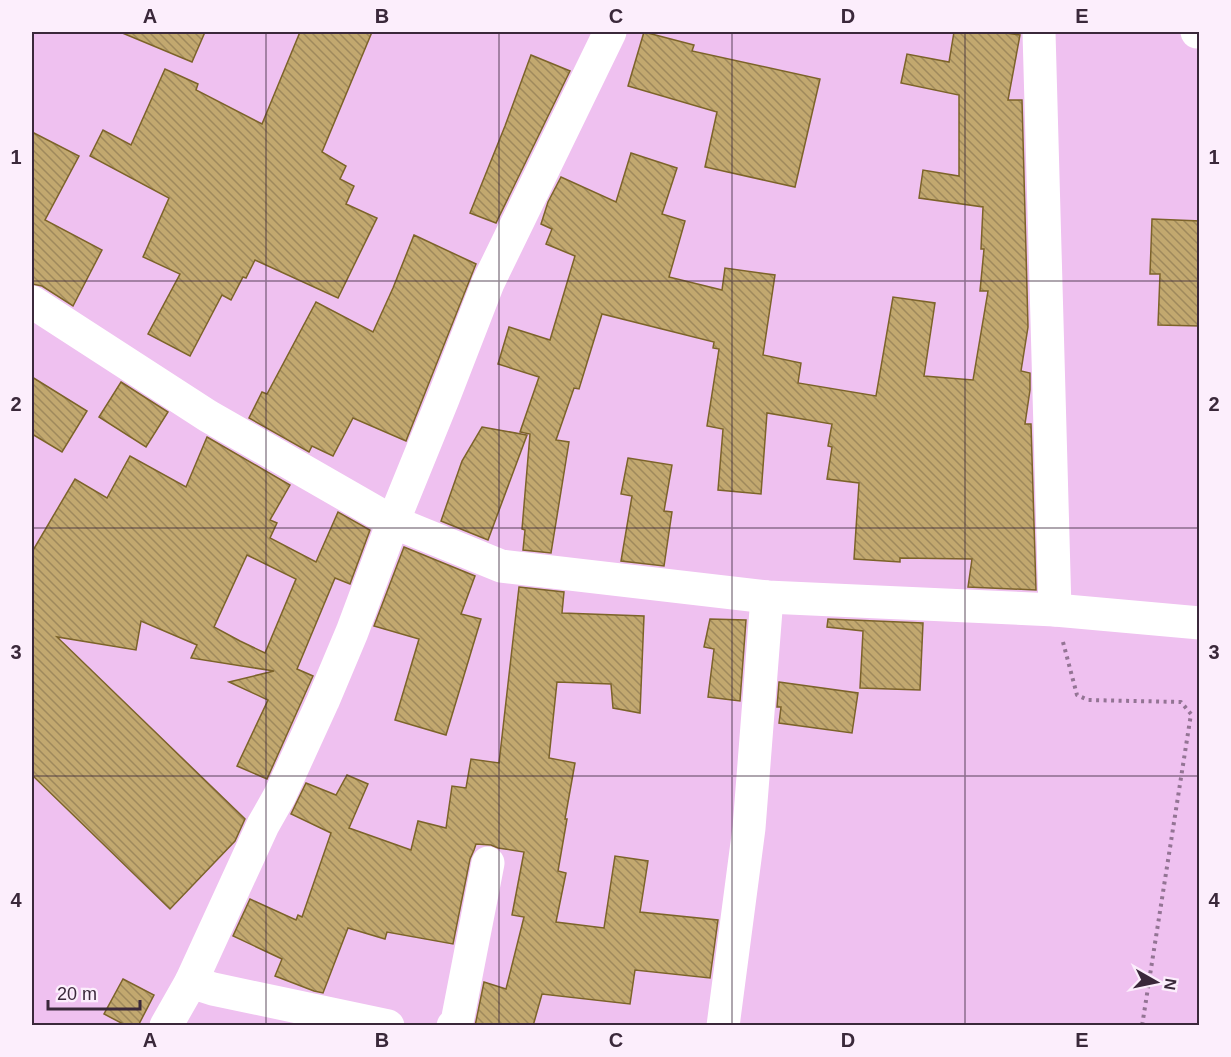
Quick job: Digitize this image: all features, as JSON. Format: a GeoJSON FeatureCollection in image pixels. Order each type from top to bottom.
{"type":"FeatureCollection","features":[{"type":"Feature","properties":{"kind":"street"},"geometry":{"type":"LineString","coordinates":[[166,1026],[191,982],[263,825],[280,795],[323,702],[488,283],[609,32]]}},
{"type":"Feature","properties":{"kind":"street"},"geometry":{"type":"LineString","coordinates":[[1039,32],[1055,610]]}},
{"type":"Feature","properties":{"kind":"street"},"geometry":{"type":"LineString","coordinates":[[32,302],[208,416],[393,522],[501,566],[767,597],[1055,610],[1200,622]]}},
{"type":"Feature","properties":{"kind":"street"},"geometry":{"type":"LineString","coordinates":[[723,1026],[749,828],[767,597]]}},
{"type":"Feature","properties":{"kind":"street"},"geometry":{"type":"LineString","coordinates":[[453,1026],[457,1022],[488,863]]}},
{"type":"Feature","properties":{"kind":"street"},"geometry":{"type":"LineString","coordinates":[[191,982],[213,989],[388,1026]]}},
{"type":"Feature","properties":{"kind":"path"},"geometry":{"type":"LineString","coordinates":[[1055,610],[1077,695],[1088,700],[1180,702],[1191,714],[1142,1026]]}},
{"type":"Feature","properties":{"kind":"building"},"geometry":{"type":"Polygon","coordinates":[[[120,32],[205,32],[192,62],[120,32]]]}},
{"type":"Feature","properties":{"kind":"building"},"geometry":{"type":"Polygon","coordinates":[[[300,32],[372,32],[322,152],[346,166],[340,179],[354,186],[346,204],[377,218],[338,298],[255,260],[231,300],[222,295],[190,356],[148,334],[180,274],[143,257],[169,198],[90,156],[103,130],[131,145],[165,69],[198,84],[196,90],[262,124],[300,32]]]}},
{"type":"Feature","properties":{"kind":"building"},"geometry":{"type":"Polygon","coordinates":[[[644,32],[694,45],[692,51],[820,79],[795,187],[705,167],[717,112],[628,86],[644,32]]]}},
{"type":"Feature","properties":{"kind":"building"},"geometry":{"type":"Polygon","coordinates":[[[954,32],[999,32],[1020,35],[1008,100],[1022,100],[1028,327],[1021,371],[1030,373],[1025,424],[1031,424],[1036,590],[968,587],[972,559],[900,558],[900,562],[854,559],[859,483],[827,479],[832,447],[828,446],[832,424],[767,413],[761,494],[718,490],[723,429],[707,426],[719,349],[713,348],[714,342],[602,314],[579,389],[574,388],[556,440],[569,442],[551,553],[523,550],[525,530],[522,529],[530,434],[520,432],[539,377],[498,364],[509,327],[550,340],[575,256],[546,244],[552,229],[541,224],[548,202],[561,177],[616,202],[631,153],[677,168],[662,214],[685,221],[669,277],[722,290],[725,268],[775,275],[763,355],[801,363],[798,383],[876,396],[893,297],[935,303],[924,376],[973,380],[988,291],[980,291],[984,249],[981,249],[983,207],[919,198],[923,170],[959,176],[959,95],[901,83],[907,54],[949,62],[954,32]]]}},
{"type":"Feature","properties":{"kind":"building"},"geometry":{"type":"Polygon","coordinates":[[[531,55],[570,71],[496,223],[470,213],[531,55]]]}},
{"type":"Feature","properties":{"kind":"building"},"geometry":{"type":"Polygon","coordinates":[[[32,132],[79,156],[45,220],[102,250],[73,306],[42,286],[32,284],[32,132]]]}},
{"type":"Feature","properties":{"kind":"building"},"geometry":{"type":"Polygon","coordinates":[[[1152,219],[1200,221],[1200,326],[1158,325],[1160,274],[1150,274],[1152,219]]]}},
{"type":"Feature","properties":{"kind":"building"},"geometry":{"type":"Polygon","coordinates":[[[414,235],[476,264],[406,441],[353,418],[333,456],[312,446],[309,452],[249,418],[262,392],[267,394],[316,302],[373,332],[414,235]]]}},
{"type":"Feature","properties":{"kind":"building"},"geometry":{"type":"Polygon","coordinates":[[[32,377],[87,411],[62,452],[32,434],[32,377]]]}},
{"type":"Feature","properties":{"kind":"building"},"geometry":{"type":"Polygon","coordinates":[[[121,382],[168,412],[146,447],[99,417],[121,382]]]}},
{"type":"Feature","properties":{"kind":"building"},"geometry":{"type":"Polygon","coordinates":[[[482,427],[527,435],[488,540],[441,521],[462,461],[482,427]]]}},
{"type":"Feature","properties":{"kind":"building"},"geometry":{"type":"Polygon","coordinates":[[[207,437],[290,485],[270,520],[277,523],[270,538],[316,562],[338,512],[370,530],[350,584],[335,578],[297,669],[313,676],[267,779],[237,766],[268,700],[229,682],[274,671],[191,658],[197,645],[141,621],[136,650],[57,637],[245,819],[235,841],[170,909],[32,775],[32,552],[75,479],[107,498],[130,456],[186,487],[207,437]],[[247,555],[214,627],[265,653],[296,579],[247,555]]]}},
{"type":"Feature","properties":{"kind":"building"},"geometry":{"type":"Polygon","coordinates":[[[628,458],[672,465],[664,511],[672,512],[664,566],[621,561],[632,496],[621,494],[628,458]]]}},
{"type":"Feature","properties":{"kind":"building"},"geometry":{"type":"Polygon","coordinates":[[[404,547],[475,576],[461,614],[481,619],[446,735],[395,720],[419,639],[374,626],[404,547]]]}},
{"type":"Feature","properties":{"kind":"building"},"geometry":{"type":"Polygon","coordinates":[[[519,587],[564,592],[562,613],[644,616],[640,713],[613,708],[611,684],[557,682],[549,758],[575,763],[558,871],[566,873],[556,922],[604,928],[615,856],[648,861],[640,912],[718,920],[710,978],[635,970],[630,1004],[542,994],[533,1026],[475,1026],[484,982],[506,989],[524,917],[512,915],[524,852],[476,844],[470,859],[453,944],[387,932],[385,939],[348,928],[323,993],[275,976],[282,959],[233,936],[250,899],[296,920],[298,915],[302,917],[331,833],[291,814],[306,783],[336,795],[347,775],[368,784],[349,828],[411,850],[418,821],[446,828],[452,786],[466,788],[471,759],[499,763],[519,587]]]}},
{"type":"Feature","properties":{"kind":"building"},"geometry":{"type":"Polygon","coordinates":[[[710,619],[746,620],[740,701],[708,697],[714,649],[704,647],[710,619]]]}},
{"type":"Feature","properties":{"kind":"building"},"geometry":{"type":"Polygon","coordinates":[[[828,619],[923,623],[920,690],[860,688],[863,631],[827,627],[828,619]]]}},
{"type":"Feature","properties":{"kind":"building"},"geometry":{"type":"Polygon","coordinates":[[[779,682],[858,693],[852,733],[779,723],[781,707],[777,707],[779,682]]]}},
{"type":"Feature","properties":{"kind":"building"},"geometry":{"type":"Polygon","coordinates":[[[123,979],[154,995],[138,1026],[127,1026],[104,1014],[123,979]]]}}]}
